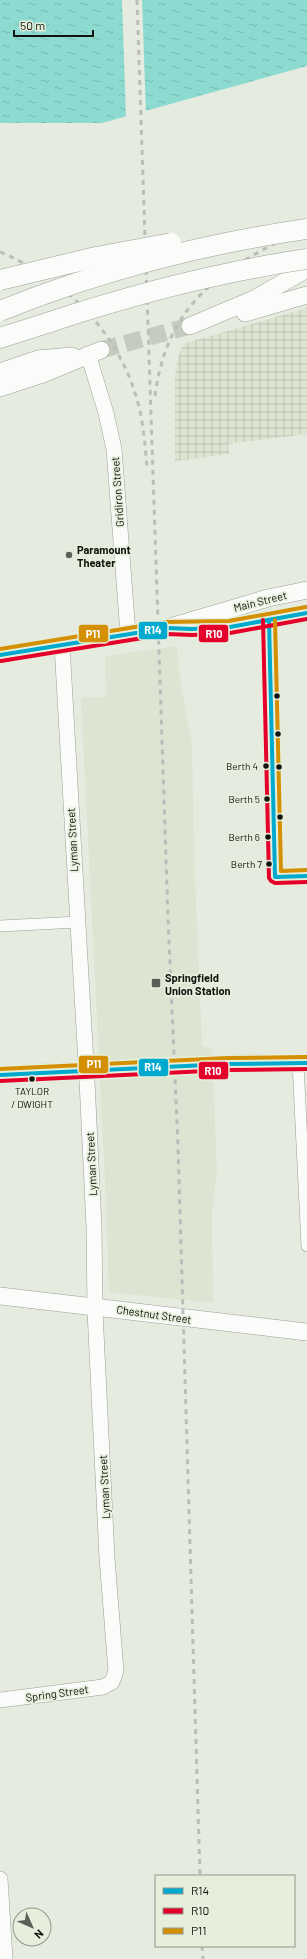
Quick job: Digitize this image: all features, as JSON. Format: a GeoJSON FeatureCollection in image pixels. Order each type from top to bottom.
{"type":"FeatureCollection","features":[{"type":"Feature","properties":{"kind":"highway"},"geometry":{"type":"LineString","coordinates":[[0,312],[45,293],[155,259],[230,241],[307,229]]}},
{"type":"Feature","properties":{"kind":"highway"},"geometry":{"type":"LineString","coordinates":[[0,280],[76,261],[153,246],[217,237],[268,235]]}},
{"type":"Feature","properties":{"kind":"highway"},"geometry":{"type":"LineString","coordinates":[[0,312],[52,301],[132,277],[186,264],[261,248],[307,241]]}},
{"type":"Feature","properties":{"kind":"highway"},"geometry":{"type":"LineString","coordinates":[[0,338],[152,291],[227,273],[307,259]]}},
{"type":"Feature","properties":{"kind":"main road"},"geometry":{"type":"LineString","coordinates":[[307,269],[254,299],[190,326],[221,321],[307,295]]}},
{"type":"Feature","properties":{"kind":"main road"},"geometry":{"type":"LineString","coordinates":[[0,372],[38,359],[95,352]]}},
{"type":"Feature","properties":{"kind":"main road"},"geometry":{"type":"LineString","coordinates":[[0,388],[43,374],[95,352]]}},
{"type":"Feature","properties":{"kind":"main road","name":"Gridiron Street"},"geometry":{"type":"LineString","coordinates":[[95,352],[114,449],[128,634]]}},
{"type":"Feature","properties":{"kind":"main road","name":"Main Street"},"geometry":{"type":"LineString","coordinates":[[0,655],[167,628],[262,600],[307,590]]}},
{"type":"Feature","properties":{"kind":"main road","name":"Main Street"},"geometry":{"type":"LineString","coordinates":[[167,628],[192,629],[230,627],[307,613]]}},
{"type":"Feature","properties":{"kind":"main road","name":"Lyman Street"},"geometry":{"type":"LineString","coordinates":[[62,645],[78,922],[92,1071],[95,1306],[107,1558],[116,1671],[112,1682]]}},
{"type":"Feature","properties":{"kind":"main road"},"geometry":{"type":"LineString","coordinates":[[215,1064],[302,1063]]}},
{"type":"Feature","properties":{"kind":"main road"},"geometry":{"type":"LineString","coordinates":[[0,1075],[92,1071]]}},
{"type":"Feature","properties":{"kind":"main road","name":"Chestnut Street"},"geometry":{"type":"LineString","coordinates":[[0,1296],[95,1306],[225,1324],[307,1332]]}},
{"type":"Feature","properties":{"kind":"main road","name":"Spring Street"},"geometry":{"type":"LineString","coordinates":[[0,1700],[103,1687],[112,1682]]}},
{"type":"Feature","properties":{"kind":"main road"},"geometry":{"type":"LineString","coordinates":[[0,1879],[5,1959]]}},
{"type":"Feature","properties":{"kind":"street"},"geometry":{"type":"LineString","coordinates":[[0,926],[78,922]]}},
{"type":"Feature","properties":{"kind":"street"},"geometry":{"type":"LineString","coordinates":[[302,1063],[307,1246]]}},
{"type":"Feature","properties":{"kind":"shaded area"},"geometry":{"type":"Polygon","coordinates":[[[307,308],[307,434],[228,444],[229,454],[175,461],[175,376],[177,361],[183,344],[307,308]]]}},
{"type":"Feature","properties":{"kind":"shaded area"},"geometry":{"type":"Polygon","coordinates":[[[177,646],[180,681],[192,744],[194,854],[202,1046],[212,1048],[217,1171],[212,1214],[213,1303],[109,1292],[106,1202],[81,698],[106,697],[105,656],[177,646]]]}},
{"type":"Feature","properties":{"kind":"water"},"geometry":{"type":"Polygon","coordinates":[[[0,0],[307,0],[307,66],[102,123],[0,123],[0,0]]]}},
{"type":"Feature","properties":{"kind":"pier"},"geometry":{"type":"Polygon","coordinates":[[[122,0],[142,0],[146,113],[126,118],[122,0]]]}},
{"type":"Feature","properties":{"kind":"tunnel"},"geometry":{"type":"LineString","coordinates":[[101,350],[190,326]]}},
{"type":"Feature","properties":{"kind":"tunnel"},"geometry":{"type":"LineString","coordinates":[[97,1070],[215,1064]]}},
{"type":"Feature","properties":{"kind":"railway"},"geometry":{"type":"LineString","coordinates":[[137,0],[168,918],[178,1146],[200,1875]]}},
{"type":"Feature","properties":{"kind":"railway"},"geometry":{"type":"LineString","coordinates":[[155,396],[161,364],[171,337],[185,314],[201,294],[220,277],[243,262],[295,233]]}},
{"type":"Feature","properties":{"kind":"railway"},"geometry":{"type":"LineString","coordinates":[[0,252],[44,275],[64,290],[100,326],[126,369],[138,402],[147,468]]}},
{"type":"Feature","properties":{"kind":"railway"},"geometry":{"type":"LineString","coordinates":[[202,1947],[203,1959]]}},
{"type":"Feature","properties":{"kind":"transit line","name":"P11"},"geometry":{"type":"LineString","coordinates":[[0,649],[166,622],[229,621],[306,607]]}},
{"type":"Feature","properties":{"kind":"transit line","name":"R14"},"geometry":{"type":"LineString","coordinates":[[0,655],[167,628],[192,629],[230,627],[307,613]]}},
{"type":"Feature","properties":{"kind":"transit line","name":"R10"},"geometry":{"type":"LineString","coordinates":[[1,661],[167,634],[192,635],[230,633],[307,619]]}},
{"type":"Feature","properties":{"kind":"transit line","name":"R10"},"geometry":{"type":"LineString","coordinates":[[263,620],[269,878],[275,883],[307,882]]}},
{"type":"Feature","properties":{"kind":"transit line","name":"R14"},"geometry":{"type":"LineString","coordinates":[[269,620],[275,877],[307,876]]}},
{"type":"Feature","properties":{"kind":"transit line","name":"P11"},"geometry":{"type":"LineString","coordinates":[[275,620],[281,871],[307,870]]}},
{"type":"Feature","properties":{"kind":"transit line","name":"P11"},"geometry":{"type":"LineString","coordinates":[[0,1069],[227,1058],[307,1057]]}},
{"type":"Feature","properties":{"kind":"transit line","name":"R14"},"geometry":{"type":"LineString","coordinates":[[0,1075],[227,1064],[307,1063]]}},
{"type":"Feature","properties":{"kind":"transit line","name":"R10"},"geometry":{"type":"LineString","coordinates":[[0,1081],[227,1070],[307,1069]]}},
{"type":"Feature","properties":{"kind":"place","name":"Paramount Theater"},"geometry":{"type":"Point","coordinates":[69,555]}},
{"type":"Feature","properties":{"kind":"place","name":"Berth 4"},"geometry":{"type":"Point","coordinates":[266,766]}},
{"type":"Feature","properties":{"kind":"place","name":"Berth 5"},"geometry":{"type":"Point","coordinates":[267,799]}},
{"type":"Feature","properties":{"kind":"place","name":"Berth 6"},"geometry":{"type":"Point","coordinates":[268,837]}},
{"type":"Feature","properties":{"kind":"place","name":"Berth 7"},"geometry":{"type":"Point","coordinates":[269,864]}},
{"type":"Feature","properties":{"kind":"place","name":"Springfield Union Station"},"geometry":{"type":"Point","coordinates":[156,983]}},
{"type":"Feature","properties":{"kind":"place","name":"TAYLOR / DWIGHT"},"geometry":{"type":"Point","coordinates":[32,1079]}}]}
